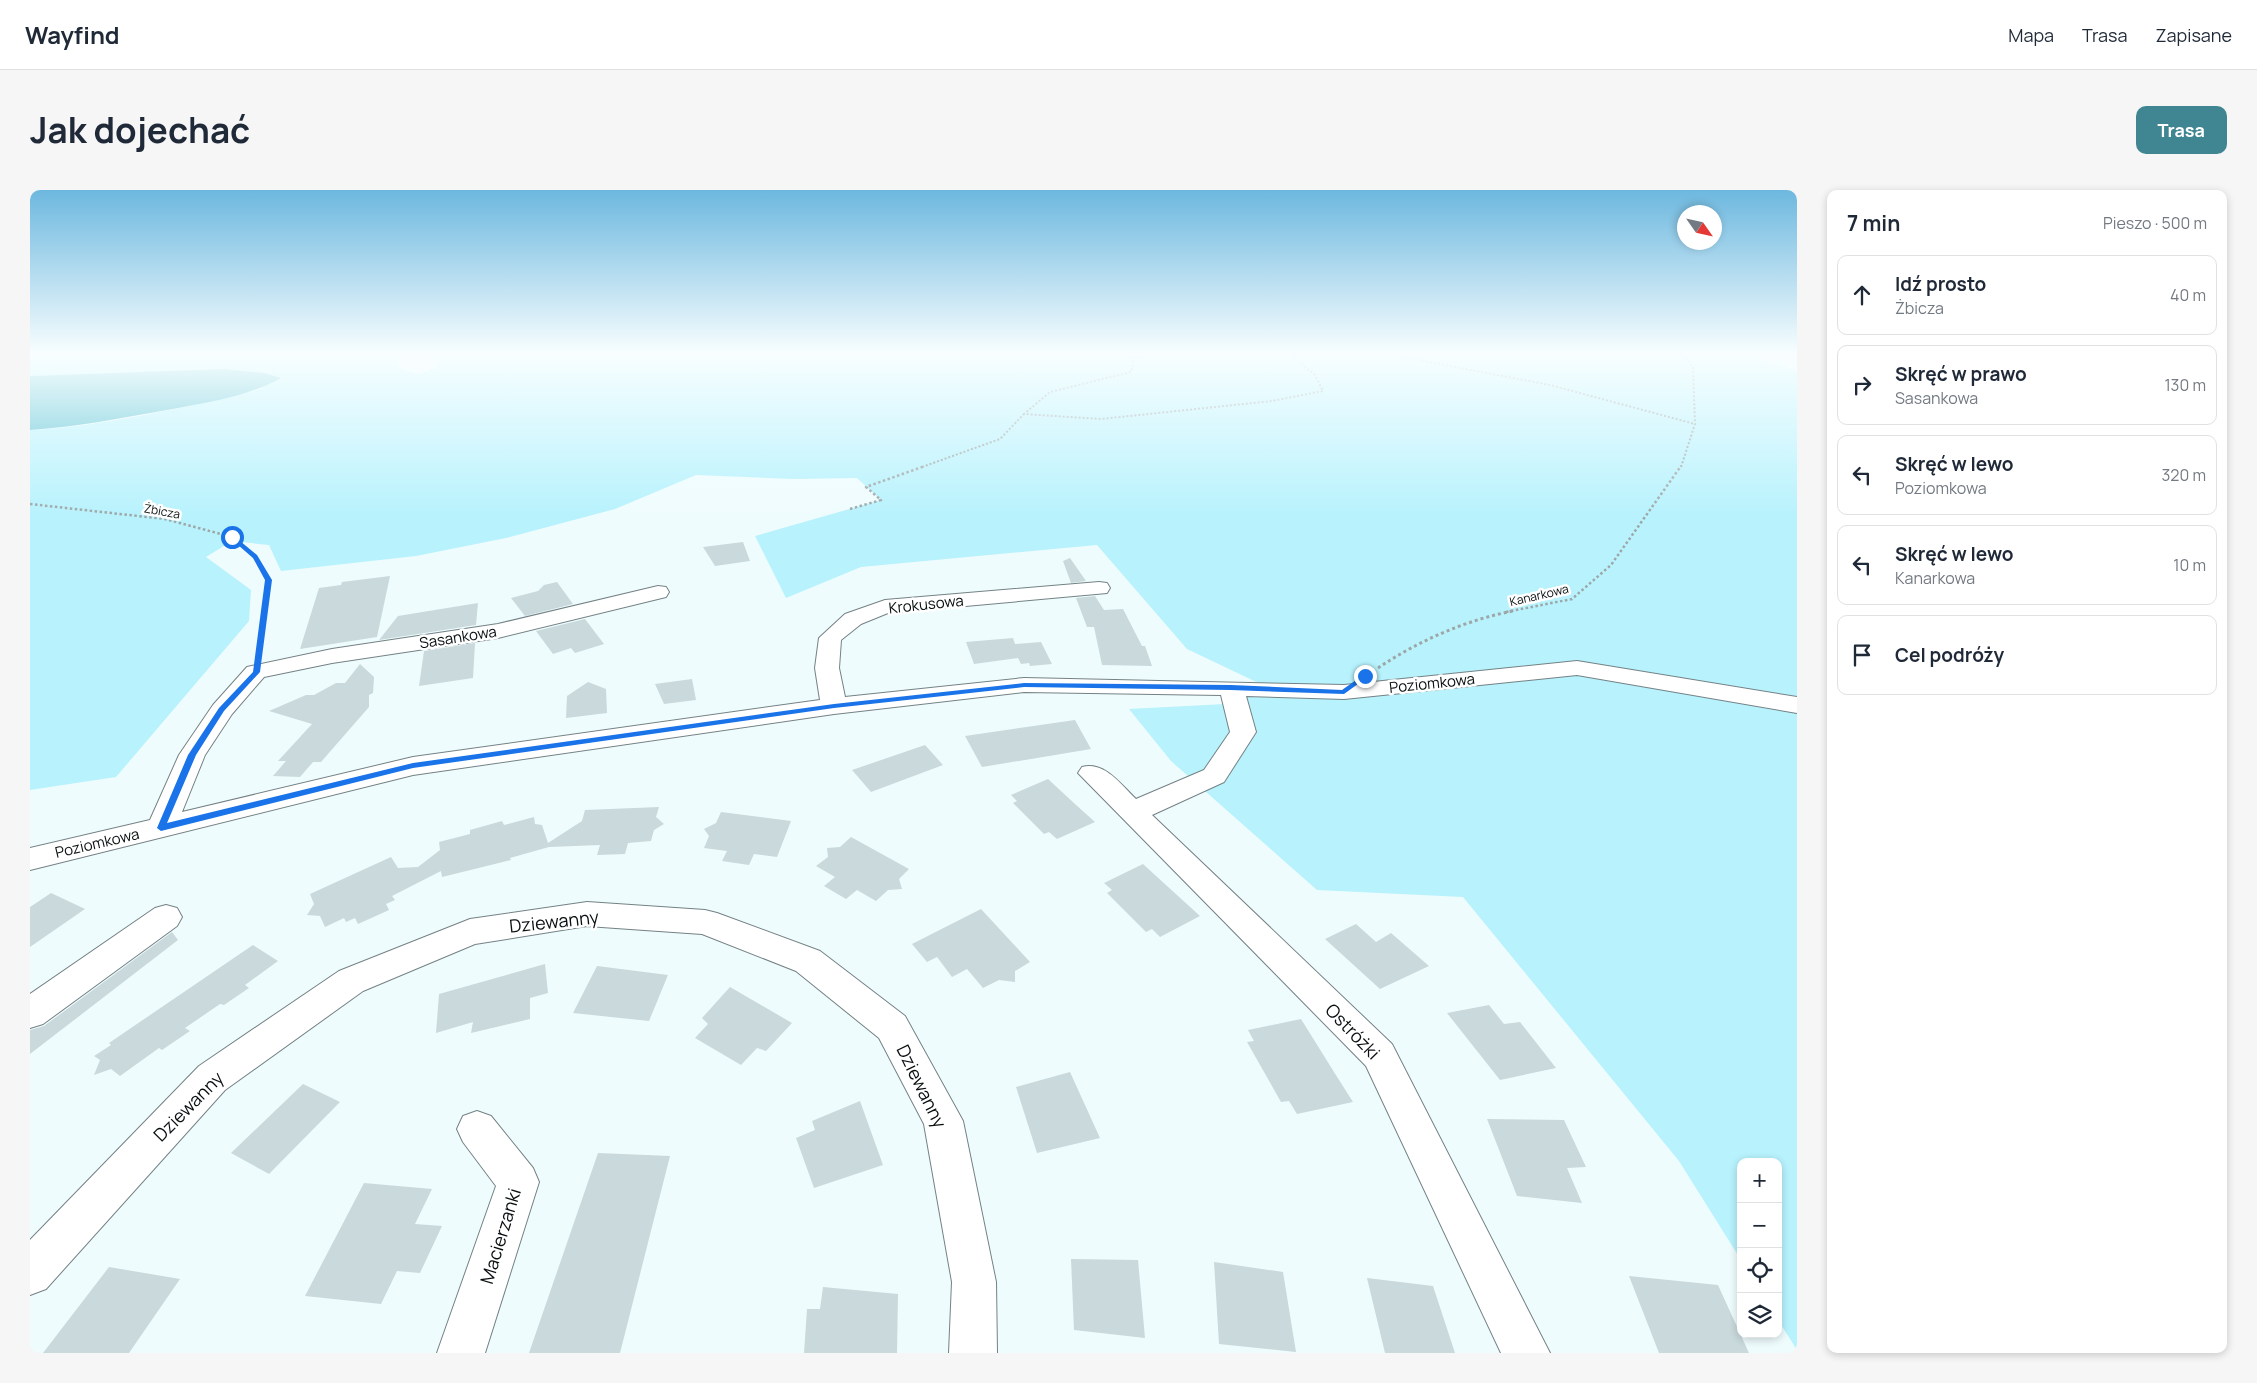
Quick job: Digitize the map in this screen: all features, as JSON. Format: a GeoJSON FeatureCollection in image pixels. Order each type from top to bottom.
{"type":"FeatureCollection","features":[{"type":"Feature","properties":{"kind":"street","name":"Krokusowa"},"geometry":{"type":"LineString","coordinates":[[834,706],[827,668],[830,638],[853,619],[885,607],[1099,588]]}},
{"type":"Feature","properties":{"kind":"street","name":"Sasankowa"},"geometry":{"type":"LineString","coordinates":[[256,672],[332,656],[498,631],[658,592]]}},
{"type":"Feature","properties":{"kind":"street","name":"Poziomkowa"},"geometry":{"type":"LineString","coordinates":[[30,859],[413,766],[834,706],[1024,685],[1231,688],[1344,692],[1577,668],[1797,705]]}},
{"type":"Feature","properties":{"kind":"street"},"geometry":{"type":"LineString","coordinates":[[161,828],[192,755],[222,710],[256,672]]}},
{"type":"Feature","properties":{"kind":"street"},"geometry":{"type":"LineString","coordinates":[[1133,812],[1214,776],[1243,732],[1231,688]]}},
{"type":"Feature","properties":{"kind":"street","name":"Ostróżki"},"geometry":{"type":"LineString","coordinates":[[1092,773],[1379,1055],[1526,1353]]}},
{"type":"Feature","properties":{"kind":"street","name":"Dziewanny"},"geometry":{"type":"LineString","coordinates":[[30,1273],[212,1078],[351,981],[470,932],[587,914],[705,922],[808,961],[892,1027],[942,1121],[974,1282],[974,1353]]}},
{"type":"Feature","properties":{"kind":"street"},"geometry":{"type":"LineString","coordinates":[[30,1014],[166,917]]}},
{"type":"Feature","properties":{"kind":"street","name":"Macierzanki"},"geometry":{"type":"LineString","coordinates":[[461,1353],[518,1182],[476,1129]]}},
{"type":"Feature","properties":{"kind":"path"},"geometry":{"type":"LineString","coordinates":[[850,509],[881,500],[866,487],[1000,439],[1031,408]]}},
{"type":"Feature","properties":{"kind":"path"},"geometry":{"type":"LineString","coordinates":[[1024,414],[1100,419],[1197,408]]}},
{"type":"Feature","properties":{"kind":"path"},"geometry":{"type":"LineString","coordinates":[[1637,408],[1695,424]]}},
{"type":"Feature","properties":{"kind":"path","name":"Kanarkowa"},"geometry":{"type":"LineString","coordinates":[[1344,692],[1405,650],[1487,616],[1572,599],[1612,565],[1681,468],[1695,424],[1694,408]]}},
{"type":"Feature","properties":{"kind":"path","name":"Żbicza"},"geometry":{"type":"LineString","coordinates":[[30,504],[165,519],[232,537],[255,557],[268,580],[256,672]]}},
{"type":"Feature","properties":{"kind":"shaded area"},"geometry":{"type":"Polygon","coordinates":[[[30,408],[176,408],[99,422],[30,430],[30,408]]]}},
{"type":"Feature","properties":{"kind":"shaded area"},"geometry":{"type":"Polygon","coordinates":[[[176,408],[1797,408],[1797,1350],[1782,1326],[1782,1158],[1737,1158],[1737,1254],[1679,1161],[1463,897],[1317,890],[1171,761],[1129,709],[1225,704],[1269,688],[1187,649],[1097,545],[861,567],[786,598],[755,536],[881,500],[857,478],[794,479],[696,475],[615,509],[506,538],[416,556],[281,571],[269,545],[232,541],[206,557],[251,590],[249,621],[116,777],[30,790],[30,430],[88,424],[176,408]]]}},
{"type":"Feature","properties":{"kind":"building"},"geometry":{"type":"Polygon","coordinates":[[[743,542],[750,561],[715,566],[703,547],[743,542]]]}},
{"type":"Feature","properties":{"kind":"building"},"geometry":{"type":"Polygon","coordinates":[[[1070,558],[1086,581],[1071,583],[1063,561],[1070,558]]]}},
{"type":"Feature","properties":{"kind":"building"},"geometry":{"type":"Polygon","coordinates":[[[390,576],[377,637],[300,649],[319,588],[341,585],[342,582],[390,576]]]}},
{"type":"Feature","properties":{"kind":"building"},"geometry":{"type":"Polygon","coordinates":[[[557,582],[573,604],[525,616],[511,598],[538,591],[544,585],[557,582]]]}},
{"type":"Feature","properties":{"kind":"building"},"geometry":{"type":"Polygon","coordinates":[[[1095,596],[1104,610],[1123,609],[1142,646],[1145,646],[1152,666],[1102,665],[1094,627],[1087,627],[1076,598],[1095,596]]]}},
{"type":"Feature","properties":{"kind":"building"},"geometry":{"type":"Polygon","coordinates":[[[478,603],[476,625],[379,640],[398,616],[478,603]]]}},
{"type":"Feature","properties":{"kind":"building"},"geometry":{"type":"Polygon","coordinates":[[[585,619],[604,644],[575,653],[571,648],[553,654],[536,631],[585,619]]]}},
{"type":"Feature","properties":{"kind":"building"},"geometry":{"type":"Polygon","coordinates":[[[1013,638],[1015,644],[1041,642],[1052,664],[1030,666],[1029,663],[1021,664],[1018,658],[974,664],[966,642],[1013,638]]]}},
{"type":"Feature","properties":{"kind":"building"},"geometry":{"type":"Polygon","coordinates":[[[475,643],[473,678],[419,686],[424,651],[475,643]]]}},
{"type":"Feature","properties":{"kind":"building"},"geometry":{"type":"Polygon","coordinates":[[[360,664],[374,677],[373,693],[369,695],[369,707],[321,762],[313,762],[300,777],[273,776],[286,761],[278,761],[312,724],[269,711],[306,695],[314,695],[336,683],[345,683],[360,664]]]}},
{"type":"Feature","properties":{"kind":"building"},"geometry":{"type":"Polygon","coordinates":[[[692,679],[696,700],[664,704],[655,684],[692,679]]]}},
{"type":"Feature","properties":{"kind":"building"},"geometry":{"type":"Polygon","coordinates":[[[588,682],[606,689],[607,713],[566,718],[567,696],[588,682]]]}},
{"type":"Feature","properties":{"kind":"building"},"geometry":{"type":"Polygon","coordinates":[[[1075,720],[1091,749],[982,767],[965,736],[1075,720]]]}},
{"type":"Feature","properties":{"kind":"building"},"geometry":{"type":"Polygon","coordinates":[[[925,745],[943,765],[871,792],[852,770],[925,745]]]}},
{"type":"Feature","properties":{"kind":"building"},"geometry":{"type":"Polygon","coordinates":[[[1048,779],[1095,822],[1057,839],[1049,832],[1044,834],[1013,803],[1017,801],[1011,795],[1048,779]]]}},
{"type":"Feature","properties":{"kind":"building"},"geometry":{"type":"Polygon","coordinates":[[[659,807],[656,817],[664,824],[654,830],[651,841],[628,843],[625,854],[597,855],[600,845],[549,847],[510,858],[511,860],[442,877],[441,871],[392,896],[395,900],[386,904],[389,910],[358,924],[355,918],[346,922],[344,918],[325,927],[320,916],[307,915],[314,904],[310,894],[391,857],[398,868],[418,867],[440,850],[439,842],[470,834],[470,830],[502,821],[504,825],[534,817],[535,824],[542,825],[548,843],[582,821],[585,810],[659,807]]]}},
{"type":"Feature","properties":{"kind":"building"},"geometry":{"type":"Polygon","coordinates":[[[721,812],[791,821],[777,857],[754,854],[749,865],[722,861],[727,851],[704,848],[709,836],[704,829],[716,823],[721,812]]]}},
{"type":"Feature","properties":{"kind":"building"},"geometry":{"type":"Polygon","coordinates":[[[851,837],[909,869],[899,879],[902,889],[888,890],[876,901],[857,890],[846,899],[824,886],[835,877],[816,866],[828,857],[827,848],[840,847],[851,837]]]}},
{"type":"Feature","properties":{"kind":"building"},"geometry":{"type":"Polygon","coordinates":[[[1143,864],[1200,916],[1160,937],[1152,929],[1146,932],[1107,893],[1112,890],[1104,883],[1143,864]]]}},
{"type":"Feature","properties":{"kind":"building"},"geometry":{"type":"Polygon","coordinates":[[[51,893],[85,909],[30,947],[30,907],[51,893]]]}},
{"type":"Feature","properties":{"kind":"building"},"geometry":{"type":"Polygon","coordinates":[[[981,909],[1030,962],[1015,971],[1015,982],[999,980],[983,988],[967,969],[952,977],[937,957],[927,962],[912,944],[981,909]]]}},
{"type":"Feature","properties":{"kind":"building"},"geometry":{"type":"Polygon","coordinates":[[[1356,924],[1376,942],[1391,933],[1429,966],[1380,989],[1325,939],[1356,924]]]}},
{"type":"Feature","properties":{"kind":"building"},"geometry":{"type":"Polygon","coordinates":[[[172,932],[178,940],[30,1054],[30,1030],[44,1026],[172,932]]]}},
{"type":"Feature","properties":{"kind":"building"},"geometry":{"type":"Polygon","coordinates":[[[253,945],[278,961],[245,985],[249,988],[224,1005],[220,1004],[185,1028],[190,1031],[162,1050],[159,1048],[120,1076],[111,1069],[94,1075],[100,1060],[94,1056],[111,1045],[109,1043],[253,945]]]}},
{"type":"Feature","properties":{"kind":"building"},"geometry":{"type":"Polygon","coordinates":[[[545,964],[548,993],[530,998],[530,1019],[471,1033],[473,1022],[436,1033],[439,994],[545,964]]]}},
{"type":"Feature","properties":{"kind":"building"},"geometry":{"type":"Polygon","coordinates":[[[597,966],[668,975],[649,1021],[573,1013],[597,966]]]}},
{"type":"Feature","properties":{"kind":"building"},"geometry":{"type":"Polygon","coordinates":[[[730,987],[792,1023],[766,1051],[757,1048],[741,1065],[695,1038],[708,1024],[702,1018],[730,987]]]}},
{"type":"Feature","properties":{"kind":"building"},"geometry":{"type":"Polygon","coordinates":[[[1489,1005],[1504,1024],[1520,1022],[1556,1068],[1500,1080],[1447,1013],[1489,1005]]]}},
{"type":"Feature","properties":{"kind":"building"},"geometry":{"type":"Polygon","coordinates":[[[1301,1019],[1353,1102],[1297,1114],[1289,1101],[1281,1102],[1247,1042],[1254,1041],[1248,1030],[1301,1019]]]}},
{"type":"Feature","properties":{"kind":"building"},"geometry":{"type":"Polygon","coordinates":[[[1070,1072],[1100,1138],[1037,1153],[1016,1087],[1070,1072]]]}},
{"type":"Feature","properties":{"kind":"building"},"geometry":{"type":"Polygon","coordinates":[[[303,1084],[340,1102],[269,1174],[231,1153],[303,1084]]]}},
{"type":"Feature","properties":{"kind":"building"},"geometry":{"type":"Polygon","coordinates":[[[860,1101],[883,1165],[814,1188],[796,1138],[815,1130],[812,1121],[860,1101]]]}},
{"type":"Feature","properties":{"kind":"building"},"geometry":{"type":"Polygon","coordinates":[[[1487,1119],[1564,1120],[1586,1167],[1567,1168],[1582,1203],[1517,1196],[1487,1119]]]}},
{"type":"Feature","properties":{"kind":"building"},"geometry":{"type":"Polygon","coordinates":[[[598,1153],[670,1156],[620,1353],[529,1353],[598,1153]]]}},
{"type":"Feature","properties":{"kind":"building"},"geometry":{"type":"Polygon","coordinates":[[[364,1183],[432,1189],[415,1224],[442,1226],[420,1273],[397,1271],[381,1304],[305,1296],[364,1183]]]}},
{"type":"Feature","properties":{"kind":"building"},"geometry":{"type":"Polygon","coordinates":[[[1071,1259],[1138,1260],[1145,1338],[1074,1330],[1071,1259]]]}},
{"type":"Feature","properties":{"kind":"building"},"geometry":{"type":"Polygon","coordinates":[[[1214,1262],[1283,1272],[1296,1352],[1219,1344],[1214,1262]]]}},
{"type":"Feature","properties":{"kind":"building"},"geometry":{"type":"Polygon","coordinates":[[[109,1267],[180,1279],[129,1353],[43,1353],[109,1267]]]}},
{"type":"Feature","properties":{"kind":"building"},"geometry":{"type":"Polygon","coordinates":[[[1629,1276],[1718,1285],[1737,1327],[1737,1338],[1742,1338],[1749,1353],[1659,1353],[1629,1276]]]}},
{"type":"Feature","properties":{"kind":"building"},"geometry":{"type":"Polygon","coordinates":[[[1367,1278],[1433,1286],[1455,1353],[1385,1353],[1367,1278]]]}},
{"type":"Feature","properties":{"kind":"building"},"geometry":{"type":"Polygon","coordinates":[[[823,1287],[898,1294],[897,1353],[804,1353],[807,1309],[820,1309],[823,1287]]]}},
{"type":"Feature","properties":{"kind":"route"},"geometry":{"type":"LineString","coordinates":[[232,537],[255,557],[268,580],[256,672],[222,710],[192,755],[161,828],[413,766],[834,706],[1024,685],[1231,688],[1344,692],[1365,676]]}}]}
